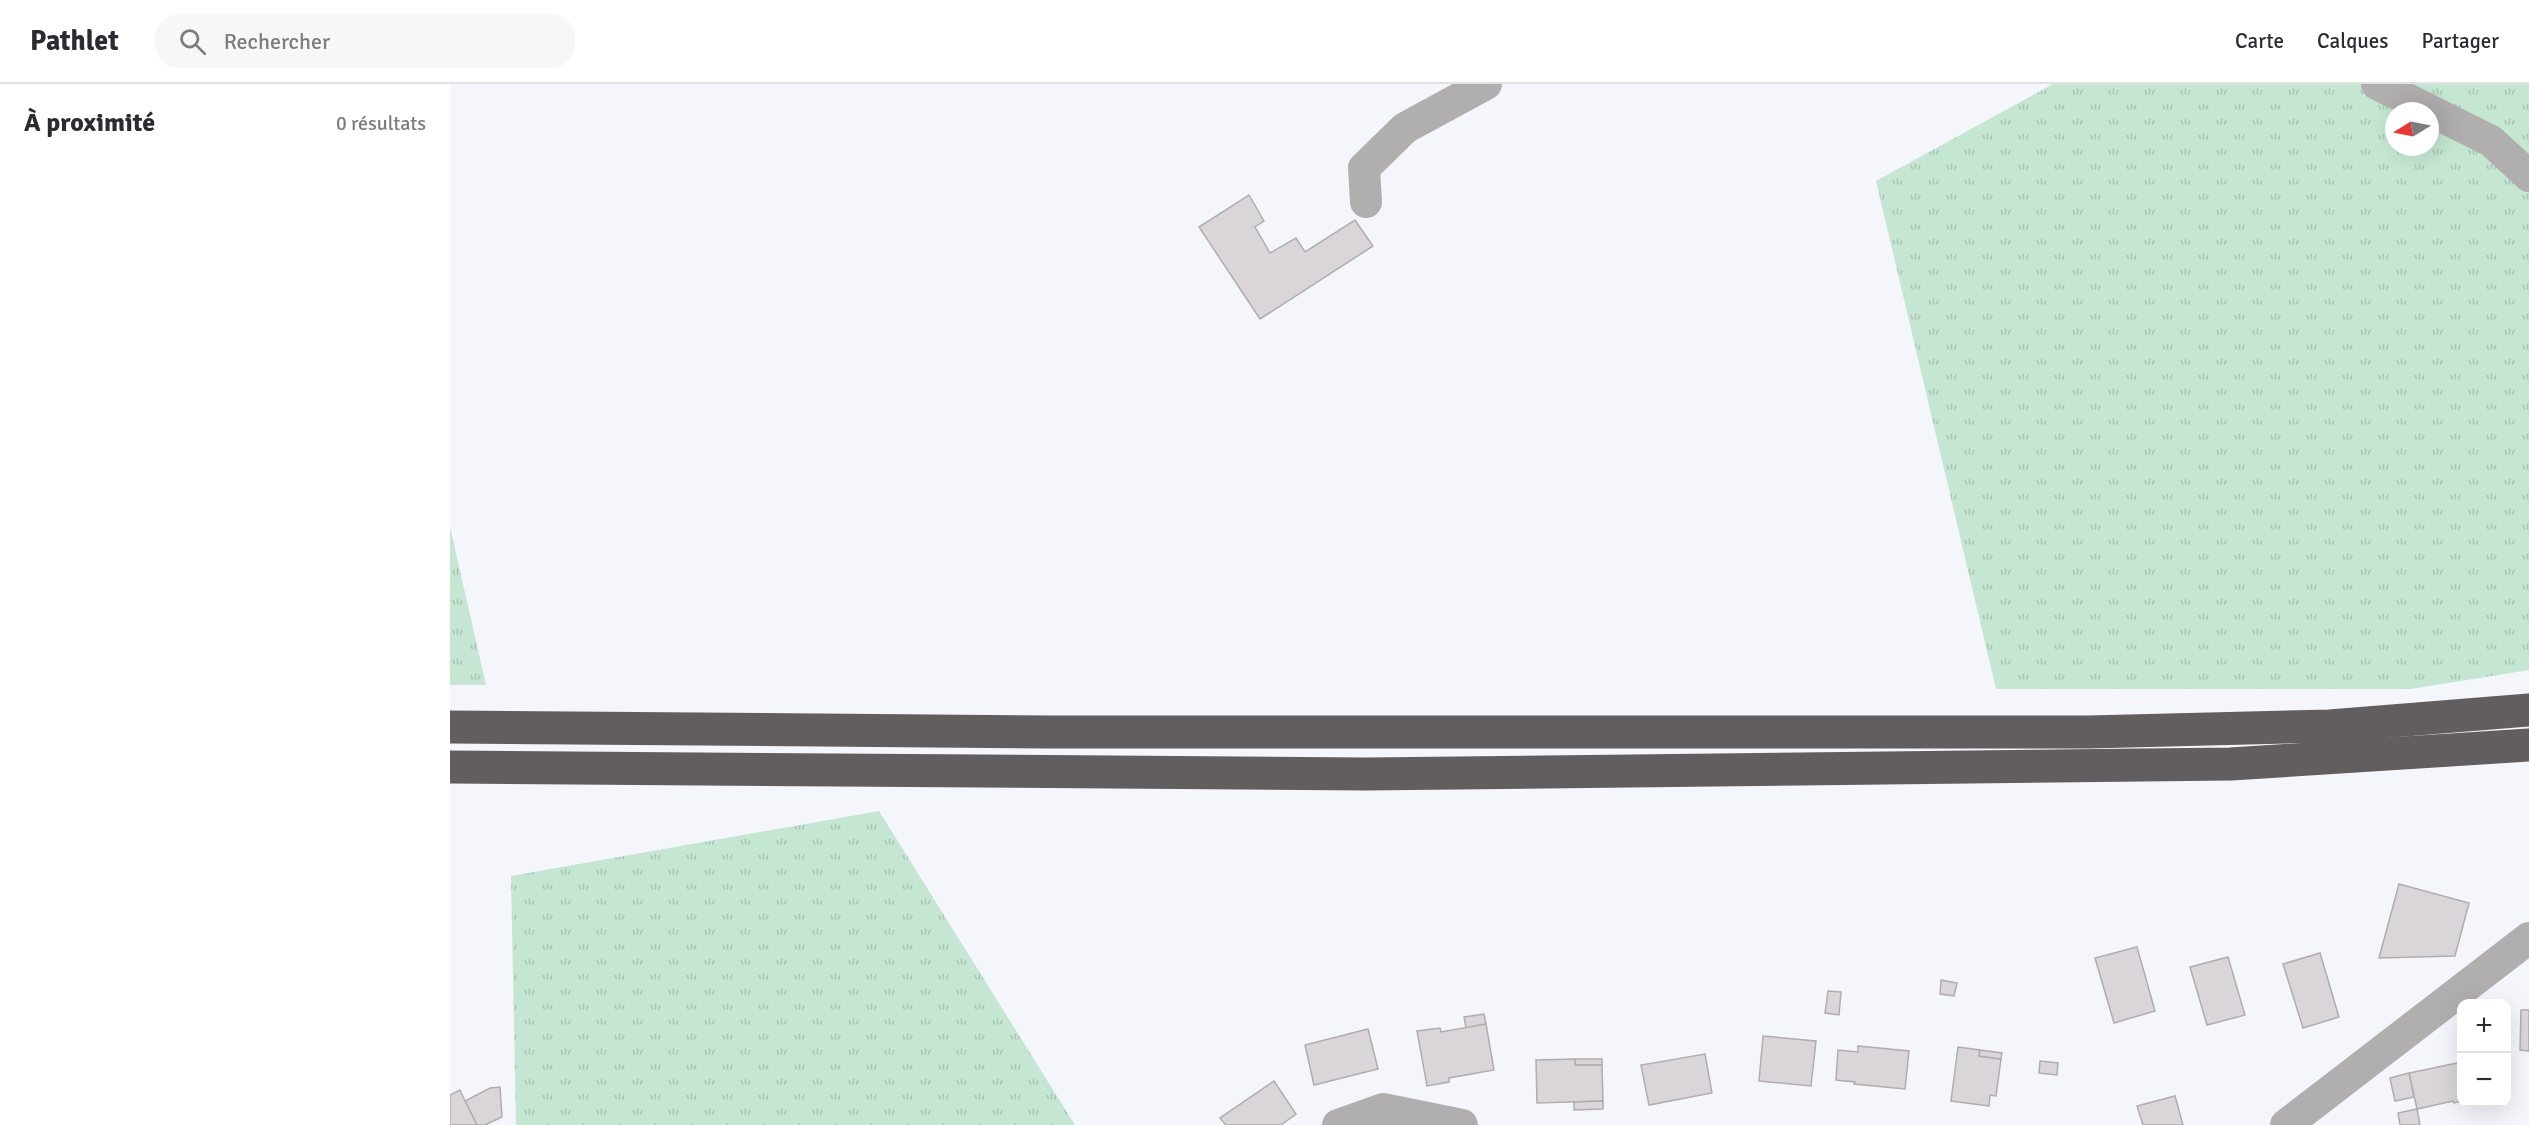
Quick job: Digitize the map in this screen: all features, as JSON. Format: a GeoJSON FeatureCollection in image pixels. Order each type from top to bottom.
{"type":"FeatureCollection","features":[{"type":"Feature","properties":{"kind":"highway"},"geometry":{"type":"LineString","coordinates":[[450,727],[1051,732],[2089,732],[2330,726],[2529,710]]}},
{"type":"Feature","properties":{"kind":"highway"},"geometry":{"type":"LineString","coordinates":[[450,767],[1390,774],[2231,764],[2529,745]]}},
{"type":"Feature","properties":{"kind":"street"},"geometry":{"type":"LineString","coordinates":[[1366,202],[1364,168],[1405,128],[1486,84]]}},
{"type":"Feature","properties":{"kind":"street"},"geometry":{"type":"LineString","coordinates":[[2377,84],[2492,141],[2529,176]]}},
{"type":"Feature","properties":{"kind":"street"},"geometry":{"type":"LineString","coordinates":[[2286,1125],[2529,938]]}},
{"type":"Feature","properties":{"kind":"street"},"geometry":{"type":"LineString","coordinates":[[1338,1125],[1383,1110],[1462,1125]]}},
{"type":"Feature","properties":{"kind":"green space"},"geometry":{"type":"Polygon","coordinates":[[[2053,84],[2529,84],[2529,670],[2411,689],[1996,689],[1876,181],[2053,84]]]}},
{"type":"Feature","properties":{"kind":"green space"},"geometry":{"type":"Polygon","coordinates":[[[450,527],[486,685],[450,685],[450,527]]]}},
{"type":"Feature","properties":{"kind":"green space"},"geometry":{"type":"Polygon","coordinates":[[[879,811],[1075,1125],[516,1125],[511,876],[879,811]]]}},
{"type":"Feature","properties":{"kind":"building"},"geometry":{"type":"Polygon","coordinates":[[[1249,195],[1264,221],[1255,227],[1270,253],[1296,238],[1305,252],[1355,220],[1373,246],[1260,319],[1199,227],[1249,195]]]}},
{"type":"Feature","properties":{"kind":"building"},"geometry":{"type":"Polygon","coordinates":[[[2399,884],[2469,903],[2455,956],[2379,958],[2399,884]]]}},
{"type":"Feature","properties":{"kind":"building"},"geometry":{"type":"Polygon","coordinates":[[[2137,947],[2155,1011],[2114,1023],[2095,958],[2137,947]]]}},
{"type":"Feature","properties":{"kind":"building"},"geometry":{"type":"Polygon","coordinates":[[[2320,953],[2339,1017],[2303,1028],[2283,964],[2320,953]]]}},
{"type":"Feature","properties":{"kind":"building"},"geometry":{"type":"Polygon","coordinates":[[[2228,957],[2245,1015],[2207,1025],[2190,967],[2228,957]]]}},
{"type":"Feature","properties":{"kind":"building"},"geometry":{"type":"Polygon","coordinates":[[[1941,980],[1957,983],[1954,996],[1940,994],[1941,980]]]}},
{"type":"Feature","properties":{"kind":"building"},"geometry":{"type":"Polygon","coordinates":[[[1828,991],[1841,992],[1839,1015],[1825,1013],[1828,991]]]}},
{"type":"Feature","properties":{"kind":"building"},"geometry":{"type":"Polygon","coordinates":[[[2521,1010],[2529,1010],[2529,1051],[2520,1050],[2521,1010]]]}},
{"type":"Feature","properties":{"kind":"building"},"geometry":{"type":"Polygon","coordinates":[[[1484,1014],[1486,1024],[1466,1028],[1464,1017],[1484,1014]]]}},
{"type":"Feature","properties":{"kind":"building"},"geometry":{"type":"Polygon","coordinates":[[[1486,1024],[1494,1070],[1449,1078],[1449,1082],[1427,1086],[1417,1031],[1440,1028],[1441,1032],[1486,1024]]]}},
{"type":"Feature","properties":{"kind":"building"},"geometry":{"type":"Polygon","coordinates":[[[1368,1029],[1378,1069],[1314,1085],[1305,1045],[1368,1029]]]}},
{"type":"Feature","properties":{"kind":"building"},"geometry":{"type":"Polygon","coordinates":[[[1763,1036],[1816,1041],[1811,1086],[1759,1081],[1763,1036]]]}},
{"type":"Feature","properties":{"kind":"building"},"geometry":{"type":"Polygon","coordinates":[[[1858,1046],[1909,1051],[1905,1089],[1836,1080],[1838,1050],[1858,1052],[1858,1046]]]}},
{"type":"Feature","properties":{"kind":"building"},"geometry":{"type":"Polygon","coordinates":[[[1958,1047],[1980,1050],[1979,1056],[2001,1059],[1996,1096],[1990,1095],[1989,1106],[1951,1101],[1958,1047]]]}},
{"type":"Feature","properties":{"kind":"building"},"geometry":{"type":"Polygon","coordinates":[[[1980,1050],[2002,1053],[2001,1059],[1979,1056],[1980,1050]]]}},
{"type":"Feature","properties":{"kind":"building"},"geometry":{"type":"Polygon","coordinates":[[[1705,1054],[1712,1093],[1649,1105],[1641,1065],[1705,1054]]]}},
{"type":"Feature","properties":{"kind":"building"},"geometry":{"type":"Polygon","coordinates":[[[1575,1059],[1602,1059],[1602,1065],[1575,1065],[1575,1059]]]}},
{"type":"Feature","properties":{"kind":"building"},"geometry":{"type":"Polygon","coordinates":[[[1575,1059],[1575,1065],[1602,1065],[1603,1101],[1537,1103],[1536,1060],[1575,1059]]]}},
{"type":"Feature","properties":{"kind":"building"},"geometry":{"type":"Polygon","coordinates":[[[2040,1061],[2058,1063],[2057,1075],[2039,1073],[2040,1061]]]}},
{"type":"Feature","properties":{"kind":"building"},"geometry":{"type":"Polygon","coordinates":[[[2457,1063],[2457,1102],[2453,1101],[2417,1109],[2409,1073],[2457,1063]]]}},
{"type":"Feature","properties":{"kind":"building"},"geometry":{"type":"Polygon","coordinates":[[[2409,1073],[2414,1097],[2395,1101],[2390,1078],[2409,1073]]]}},
{"type":"Feature","properties":{"kind":"building"},"geometry":{"type":"Polygon","coordinates":[[[1274,1081],[1296,1114],[1281,1125],[1226,1125],[1220,1118],[1274,1081]]]}},
{"type":"Feature","properties":{"kind":"building"},"geometry":{"type":"Polygon","coordinates":[[[500,1087],[502,1117],[485,1125],[477,1125],[465,1101],[490,1088],[500,1087]]]}},
{"type":"Feature","properties":{"kind":"building"},"geometry":{"type":"Polygon","coordinates":[[[460,1090],[477,1125],[450,1125],[450,1095],[460,1090]]]}},
{"type":"Feature","properties":{"kind":"building"},"geometry":{"type":"Polygon","coordinates":[[[2175,1096],[2183,1125],[2143,1125],[2137,1106],[2175,1096]]]}},
{"type":"Feature","properties":{"kind":"building"},"geometry":{"type":"Polygon","coordinates":[[[1603,1101],[1603,1109],[1574,1110],[1574,1102],[1603,1101]]]}},
{"type":"Feature","properties":{"kind":"building"},"geometry":{"type":"Polygon","coordinates":[[[2417,1109],[2420,1125],[2400,1125],[2398,1113],[2417,1109]]]}}]}
